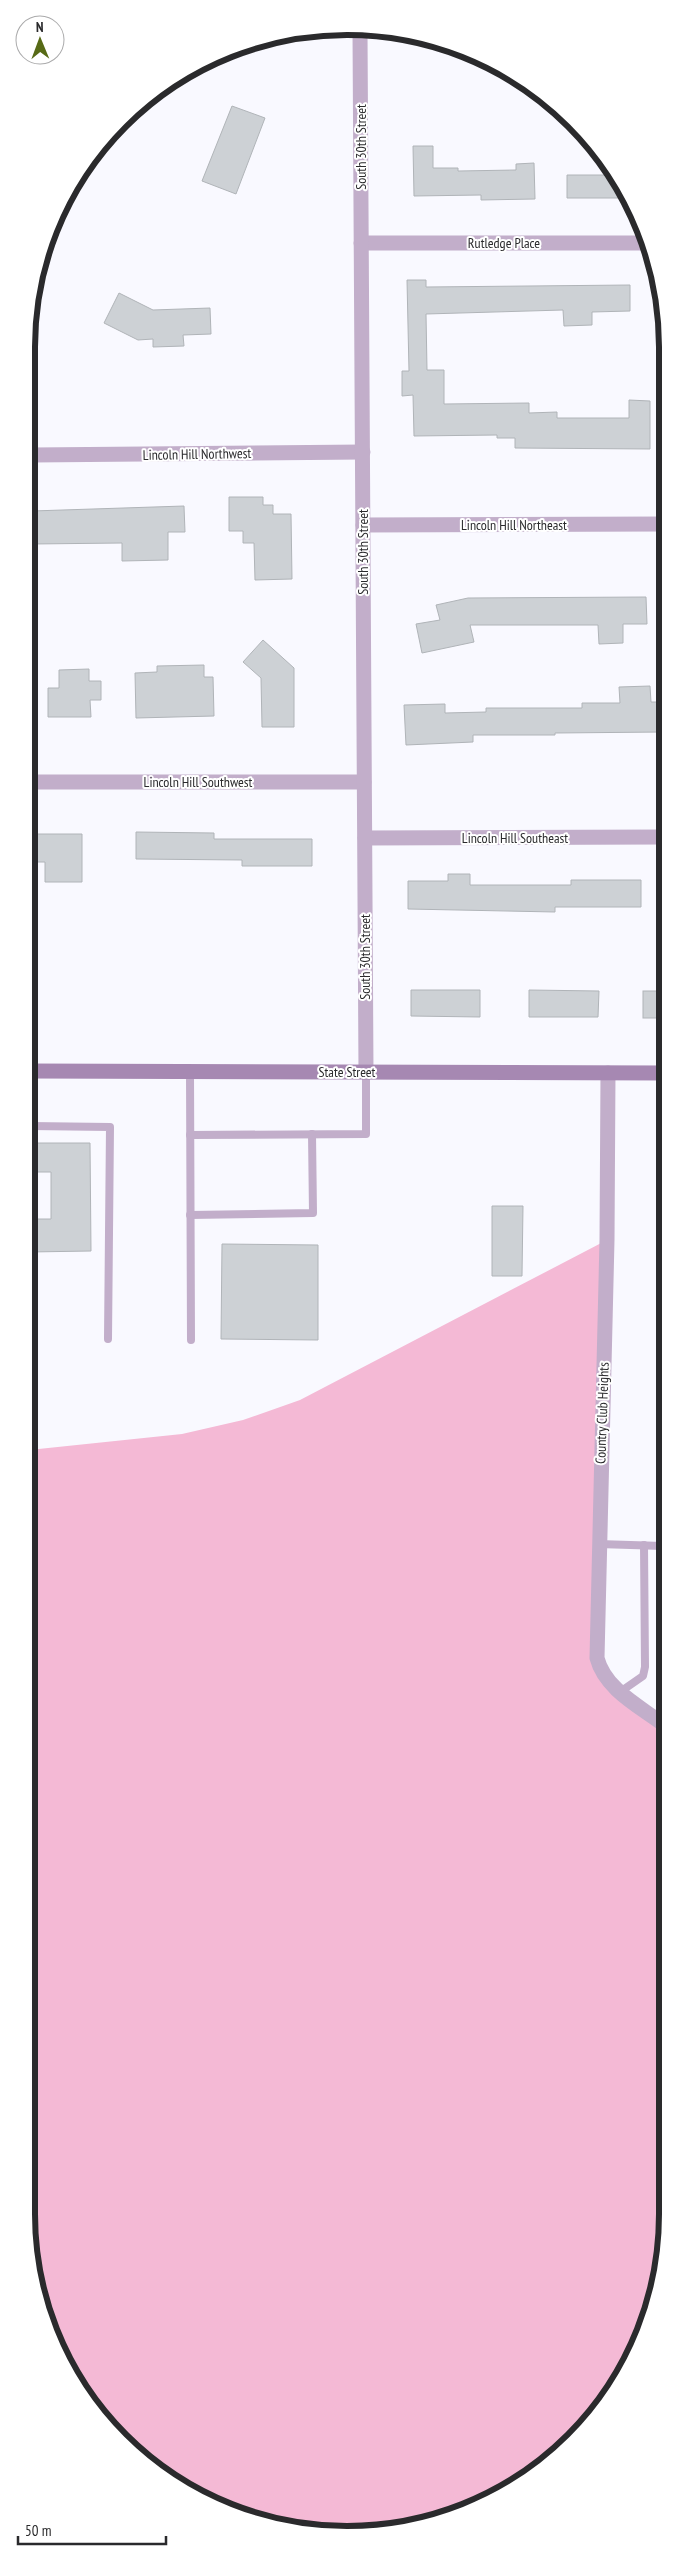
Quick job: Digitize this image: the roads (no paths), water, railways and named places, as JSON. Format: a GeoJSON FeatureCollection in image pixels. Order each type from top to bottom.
{"type":"FeatureCollection","features":[{"type":"Feature","properties":{"kind":"main road","name":"State Street"},"geometry":{"type":"LineString","coordinates":[[35,1071],[659,1073]]}},
{"type":"Feature","properties":{"kind":"street","name":"South 30th Street"},"geometry":{"type":"LineString","coordinates":[[360,36],[366,1072]]}},
{"type":"Feature","properties":{"kind":"street","name":"Rutledge Place"},"geometry":{"type":"LineString","coordinates":[[361,243],[641,243]]}},
{"type":"Feature","properties":{"kind":"street","name":"Lincoln Hill Northwest"},"geometry":{"type":"LineString","coordinates":[[35,455],[363,452]]}},
{"type":"Feature","properties":{"kind":"street","name":"Lincoln Hill Northeast"},"geometry":{"type":"LineString","coordinates":[[363,525],[659,524]]}},
{"type":"Feature","properties":{"kind":"street","name":"Lincoln Hill Southwest"},"geometry":{"type":"LineString","coordinates":[[35,782],[364,782]]}},
{"type":"Feature","properties":{"kind":"street","name":"Lincoln Hill Southeast"},"geometry":{"type":"LineString","coordinates":[[365,838],[659,837]]}},
{"type":"Feature","properties":{"kind":"street","name":"Country Club Heights"},"geometry":{"type":"LineString","coordinates":[[608,1073],[608,1240],[598,1544],[598,1658],[605,1677],[620,1692],[659,1721]]}},
{"type":"Feature","properties":{"kind":"lane"},"geometry":{"type":"LineString","coordinates":[[190,1072],[191,1340]]}},
{"type":"Feature","properties":{"kind":"lane"},"geometry":{"type":"LineString","coordinates":[[190,1135],[366,1134],[366,1072]]}},
{"type":"Feature","properties":{"kind":"lane"},"geometry":{"type":"LineString","coordinates":[[35,1126],[110,1128],[108,1339]]}},
{"type":"Feature","properties":{"kind":"lane"},"geometry":{"type":"LineString","coordinates":[[190,1215],[313,1213],[312,1134]]}},
{"type":"Feature","properties":{"kind":"lane"},"geometry":{"type":"LineString","coordinates":[[598,1544],[659,1546]]}},
{"type":"Feature","properties":{"kind":"lane"},"geometry":{"type":"LineString","coordinates":[[620,1692],[642,1676],[645,1667],[644,1545]]}}]}
